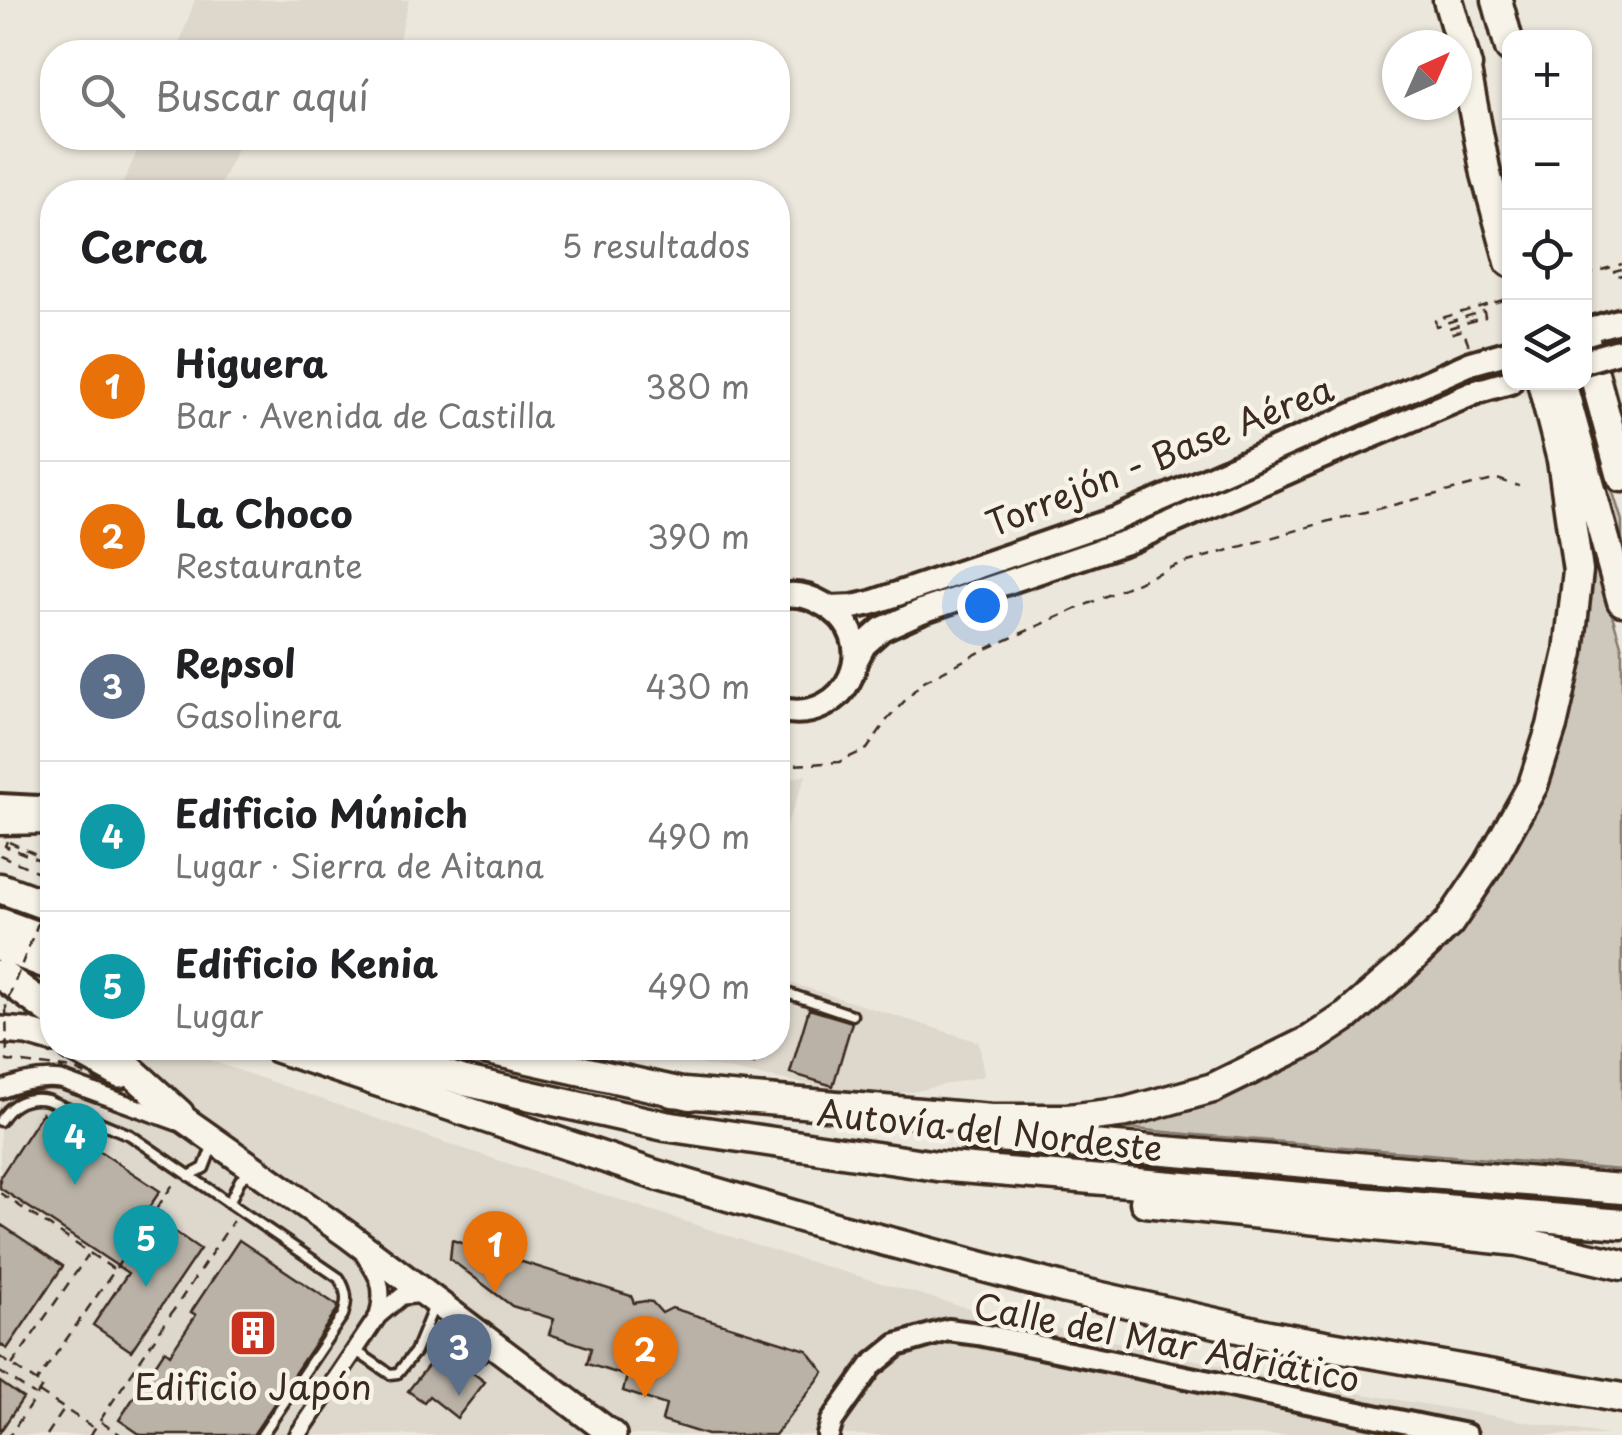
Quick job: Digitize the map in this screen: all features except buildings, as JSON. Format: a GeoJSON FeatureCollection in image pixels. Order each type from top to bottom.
{"type":"FeatureCollection","features":[{"type":"Feature","properties":{"kind":"highway"},"geometry":{"type":"LineString","coordinates":[[1448,0],[1456,30]]}},
{"type":"Feature","properties":{"kind":"highway"},"geometry":{"type":"LineString","coordinates":[[1498,0],[1506,30]]}},
{"type":"Feature","properties":{"kind":"highway"},"geometry":{"type":"LineString","coordinates":[[1472,80],[1502,172]]}},
{"type":"Feature","properties":{"kind":"highway"},"geometry":{"type":"LineString","coordinates":[[1472,102],[1502,233]]}},
{"type":"Feature","properties":{"kind":"highway"},"geometry":{"type":"LineString","coordinates":[[1592,364],[1622,477]]}},
{"type":"Feature","properties":{"kind":"highway"},"geometry":{"type":"LineString","coordinates":[[672,1092],[991,1119],[1068,1119],[1126,1112],[1214,1088],[1311,1040],[1347,1016],[1449,922],[1533,785],[1552,726],[1569,652],[1578,571],[1562,460],[1544,390]]}},
{"type":"Feature","properties":{"kind":"highway"},"geometry":{"type":"LineString","coordinates":[[1564,390],[1622,601]]}},
{"type":"Feature","properties":{"kind":"highway"},"geometry":{"type":"LineString","coordinates":[[0,820],[40,819]]}},
{"type":"Feature","properties":{"kind":"highway"},"geometry":{"type":"LineString","coordinates":[[0,888],[40,903]]}},
{"type":"Feature","properties":{"kind":"highway"},"geometry":{"type":"LineString","coordinates":[[0,923],[40,938]]}},
{"type":"Feature","properties":{"kind":"highway"},"geometry":{"type":"LineString","coordinates":[[0,946],[40,961]]}},
{"type":"Feature","properties":{"kind":"highway"},"geometry":{"type":"LineString","coordinates":[[0,974],[40,1003]]}},
{"type":"Feature","properties":{"kind":"highway"},"geometry":{"type":"LineString","coordinates":[[116,1060],[198,1127]]}},
{"type":"Feature","properties":{"kind":"highway"},"geometry":{"type":"LineString","coordinates":[[314,1060],[656,1175],[1066,1289],[1269,1335],[1622,1398]]}},
{"type":"Feature","properties":{"kind":"highway","name":"Autovía del Nordeste"},"geometry":{"type":"LineString","coordinates":[[399,1060],[465,1081],[665,1126],[936,1166],[1622,1224]]}},
{"type":"Feature","properties":{"kind":"highway","name":"Autovía del Nordeste"},"geometry":{"type":"LineString","coordinates":[[532,1060],[672,1092],[876,1125],[1622,1189]]}},
{"type":"Feature","properties":{"kind":"highway"},"geometry":{"type":"LineString","coordinates":[[936,1166],[1063,1194],[1518,1241],[1622,1266]]}},
{"type":"Feature","properties":{"kind":"main road"},"geometry":{"type":"LineString","coordinates":[[1592,331],[1622,320]]}},
{"type":"Feature","properties":{"kind":"main road"},"geometry":{"type":"LineString","coordinates":[[1592,359],[1622,350]]}},
{"type":"Feature","properties":{"kind":"main road","name":"Torrejón - Base Aérea"},"geometry":{"type":"LineString","coordinates":[[830,608],[871,603],[1116,518],[1470,364],[1502,354]]}},
{"type":"Feature","properties":{"kind":"main road","name":"Torrejón - Base Aérea"},"geometry":{"type":"LineString","coordinates":[[790,712],[822,708],[845,689],[864,645],[882,629],[1132,540],[1502,384]]}},
{"type":"Feature","properties":{"kind":"main road"},"geometry":{"type":"LineString","coordinates":[[790,595],[809,596],[830,608],[851,631],[855,662]]}},
{"type":"Feature","properties":{"kind":"main road"},"geometry":{"type":"LineString","coordinates":[[0,806],[40,808]]}},
{"type":"Feature","properties":{"kind":"main road"},"geometry":{"type":"LineString","coordinates":[[0,1030],[40,1036]]}},
{"type":"Feature","properties":{"kind":"main road"},"geometry":{"type":"LineString","coordinates":[[93,1060],[258,1169],[613,1435]]}},
{"type":"Feature","properties":{"kind":"street"},"geometry":{"type":"LineString","coordinates":[[0,1090],[47,1078],[62,1080],[198,1127]]}},
{"type":"Feature","properties":{"kind":"street"},"geometry":{"type":"LineString","coordinates":[[348,1235],[381,1284],[378,1316]]}},
{"type":"Feature","properties":{"kind":"street"},"geometry":{"type":"LineString","coordinates":[[298,1435],[378,1316],[402,1296],[444,1299],[459,1307],[629,1435]]}},
{"type":"Feature","properties":{"kind":"street","name":"Calle del Mar Adriático"},"geometry":{"type":"LineString","coordinates":[[814,1435],[822,1425],[830,1428],[870,1366],[897,1345],[948,1330],[1466,1435]]}},
{"type":"Feature","properties":{"kind":"street"},"geometry":{"type":"LineString","coordinates":[[1350,1412],[1381,1435]]}},
{"type":"Feature","properties":{"kind":"lane"},"geometry":{"type":"LineString","coordinates":[[790,994],[852,1015]]}},
{"type":"Feature","properties":{"kind":"lane"},"geometry":{"type":"LineString","coordinates":[[0,1120],[14,1104],[36,1098],[130,1134],[330,1270],[342,1284],[348,1301],[343,1314],[262,1435]]}},
{"type":"Feature","properties":{"kind":"lane"},"geometry":{"type":"LineString","coordinates":[[185,1174],[204,1168],[212,1150],[198,1127]]}},
{"type":"Feature","properties":{"kind":"lane"},"geometry":{"type":"LineString","coordinates":[[229,1202],[240,1180],[258,1169]]}},
{"type":"Feature","properties":{"kind":"lane"},"geometry":{"type":"LineString","coordinates":[[354,1350],[390,1374],[398,1374],[426,1330],[431,1298]]}},
{"type":"Feature","properties":{"kind":"lane"},"geometry":{"type":"LineString","coordinates":[[426,1330],[473,1363],[495,1346]]}},
{"type":"Feature","properties":{"kind":"path"},"geometry":{"type":"LineString","coordinates":[[1622,267],[1614,272],[1615,277],[1622,275]]}},
{"type":"Feature","properties":{"kind":"path"},"geometry":{"type":"LineString","coordinates":[[1592,274],[1622,267]]}},
{"type":"Feature","properties":{"kind":"path"},"geometry":{"type":"LineString","coordinates":[[1470,364],[1466,357],[1473,354],[1463,330],[1450,334],[1449,328],[1485,317],[1484,312],[1436,326],[1434,320],[1503,300]]}},
{"type":"Feature","properties":{"kind":"path"},"geometry":{"type":"LineString","coordinates":[[790,765],[839,762],[868,749],[887,720],[922,682],[986,649],[1174,566],[1497,479],[1518,486]]}},
{"type":"Feature","properties":{"kind":"path"},"geometry":{"type":"LineString","coordinates":[[40,857],[8,842],[5,846],[40,859]]}},
{"type":"Feature","properties":{"kind":"path"},"geometry":{"type":"LineString","coordinates":[[0,855],[40,873]]}},
{"type":"Feature","properties":{"kind":"path"},"geometry":{"type":"LineString","coordinates":[[40,918],[6,1004],[7,1061],[74,1068],[111,1087]]}},
{"type":"Feature","properties":{"kind":"path"},"geometry":{"type":"LineString","coordinates":[[36,1382],[185,1174]]}},
{"type":"Feature","properties":{"kind":"path"},"geometry":{"type":"LineString","coordinates":[[0,1193],[115,1270]]}},
{"type":"Feature","properties":{"kind":"path"},"geometry":{"type":"LineString","coordinates":[[93,1435],[240,1211]]}},
{"type":"Feature","properties":{"kind":"path"},"geometry":{"type":"LineString","coordinates":[[12,1365],[89,1253]]}},
{"type":"Feature","properties":{"kind":"path"},"geometry":{"type":"LineString","coordinates":[[0,1357],[43,1386],[11,1435]]}},
{"type":"Feature","properties":{"kind":"path"},"geometry":{"type":"LineString","coordinates":[[0,1372],[95,1429]]}},
{"type":"Feature","properties":{"kind":"path"},"geometry":{"type":"LineString","coordinates":[[47,1435],[64,1408]]}},
{"type":"Feature","properties":{"kind":"path"},"geometry":{"type":"LineString","coordinates":[[100,1421],[121,1435]]}},
{"type":"Feature","properties":{"kind":"shaded area"},"geometry":{"type":"Polygon","coordinates":[[[195,0],[409,0],[399,40],[180,40],[195,0]]]}},
{"type":"Feature","properties":{"kind":"shaded area"},"geometry":{"type":"Polygon","coordinates":[[[138,150],[236,150],[223,180],[124,180],[138,150]]]}},
{"type":"Feature","properties":{"kind":"shaded area"},"geometry":{"type":"Polygon","coordinates":[[[1606,470],[1622,521],[1622,554],[1598,472],[1606,470]]]}},
{"type":"Feature","properties":{"kind":"shaded area"},"geometry":{"type":"Polygon","coordinates":[[[1587,532],[1622,648],[1622,1170],[1084,1124],[1303,1058],[1493,881],[1586,592],[1587,532]]]}},
{"type":"Feature","properties":{"kind":"shaded area"},"geometry":{"type":"Polygon","coordinates":[[[806,775],[790,816],[790,778],[806,775]]]}},
{"type":"Feature","properties":{"kind":"shaded area"},"geometry":{"type":"Polygon","coordinates":[[[790,983],[979,1042],[984,1076],[912,1092],[858,1093],[675,1060],[790,1060],[790,983]]]}},
{"type":"Feature","properties":{"kind":"shaded area"},"geometry":{"type":"Polygon","coordinates":[[[83,1060],[209,1060],[790,1256],[956,1305],[1292,1382],[1607,1435],[0,1435],[0,1086],[83,1060]]]}},
{"type":"Feature","properties":{"kind":"place","name":"Edificio Múnich"},"geometry":{"type":"Point","coordinates":[75,1185]}},
{"type":"Feature","properties":{"kind":"place","name":"Edificio Kenia"},"geometry":{"type":"Point","coordinates":[146,1287]}},
{"type":"Feature","properties":{"kind":"place","name":"Higuera"},"geometry":{"type":"Point","coordinates":[495,1293]}},
{"type":"Feature","properties":{"kind":"place","name":"Edificio Japón"},"geometry":{"type":"Point","coordinates":[253,1333]}},
{"type":"Feature","properties":{"kind":"place","name":"Repsol"},"geometry":{"type":"Point","coordinates":[459,1396]}},
{"type":"Feature","properties":{"kind":"place","name":"La Choco"},"geometry":{"type":"Point","coordinates":[645,1398]}}]}
